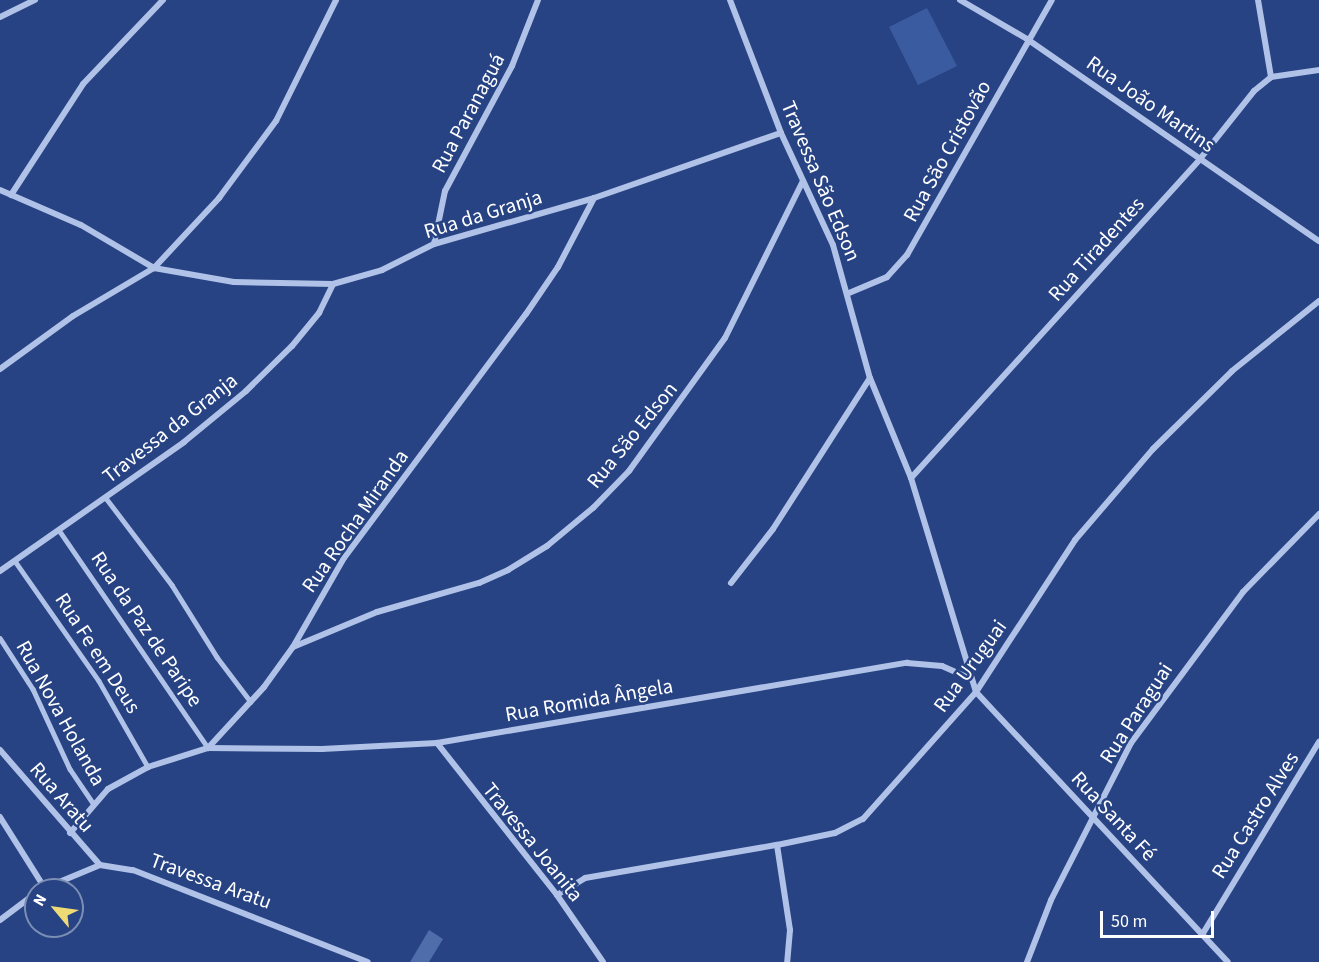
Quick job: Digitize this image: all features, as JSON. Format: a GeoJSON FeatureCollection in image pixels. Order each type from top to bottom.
{"type":"FeatureCollection","features":[{"type":"Feature","properties":{"kind":"street"},"geometry":{"type":"LineString","coordinates":[[0,17],[35,0]]}},
{"type":"Feature","properties":{"kind":"street"},"geometry":{"type":"LineString","coordinates":[[11,195],[83,84],[164,0]]}},
{"type":"Feature","properties":{"kind":"street"},"geometry":{"type":"LineString","coordinates":[[0,369],[73,316],[154,268],[248,162],[297,82],[336,0]]}},
{"type":"Feature","properties":{"kind":"street","name":"Rua Paranaguá"},"geometry":{"type":"LineString","coordinates":[[434,244],[445,191],[512,66],[538,0]]}},
{"type":"Feature","properties":{"kind":"street","name":"Travessa São Edson"},"geometry":{"type":"LineString","coordinates":[[730,0],[781,134],[833,245],[849,293],[870,378],[911,478],[976,692]]}},
{"type":"Feature","properties":{"kind":"street","name":"Rua João Martins"},"geometry":{"type":"LineString","coordinates":[[960,0],[1027,39],[1319,241]]}},
{"type":"Feature","properties":{"kind":"street","name":"Rua São Cristovão"},"geometry":{"type":"LineString","coordinates":[[849,293],[887,277],[907,255],[1027,39],[1052,0]]}},
{"type":"Feature","properties":{"kind":"street"},"geometry":{"type":"LineString","coordinates":[[1258,0],[1271,77],[1319,70]]}},
{"type":"Feature","properties":{"kind":"street","name":"Rua Tiradentes"},"geometry":{"type":"LineString","coordinates":[[911,478],[1200,159],[1254,91],[1271,77]]}},
{"type":"Feature","properties":{"kind":"street","name":"Rua da Granja"},"geometry":{"type":"LineString","coordinates":[[154,268],[234,282],[333,284],[382,270],[434,244],[594,198],[781,134]]}},
{"type":"Feature","properties":{"kind":"street","name":"Rua São Edson"},"geometry":{"type":"LineString","coordinates":[[293,647],[377,612],[479,583],[508,570],[547,546],[593,508],[636,461],[725,338],[803,181]]}},
{"type":"Feature","properties":{"kind":"street"},"geometry":{"type":"LineString","coordinates":[[0,190],[81,225],[154,268]]}},
{"type":"Feature","properties":{"kind":"street","name":"Rua Rocha Miranda"},"geometry":{"type":"LineString","coordinates":[[70,832],[93,803],[108,789],[148,767],[208,747],[251,702],[293,647],[344,558],[526,314],[558,267],[594,198]]}},
{"type":"Feature","properties":{"kind":"street","name":"Travessa da Granja"},"geometry":{"type":"LineString","coordinates":[[0,571],[106,498],[246,391],[292,346],[318,313],[333,284]]}},
{"type":"Feature","properties":{"kind":"street","name":"Rua Uruguai"},"geometry":{"type":"LineString","coordinates":[[557,895],[585,878],[777,845],[835,832],[863,819],[976,692],[1075,540],[1153,449],[1232,371],[1319,301]]}},
{"type":"Feature","properties":{"kind":"street"},"geometry":{"type":"LineString","coordinates":[[731,583],[774,528],[870,378]]}},
{"type":"Feature","properties":{"kind":"street","name":"Rua Paraguai"},"geometry":{"type":"LineString","coordinates":[[1027,962],[1051,900],[1131,743],[1164,694],[1244,592],[1319,514]]}},
{"type":"Feature","properties":{"kind":"street","name":"Rua Romida Ângela"},"geometry":{"type":"LineString","coordinates":[[208,747],[322,749],[437,743],[907,663],[942,666],[971,679]]}},
{"type":"Feature","properties":{"kind":"street","name":"Rua Santa Fé"},"geometry":{"type":"LineString","coordinates":[[976,692],[1228,962]]}},
{"type":"Feature","properties":{"kind":"street","name":"Rua Castro Alves"},"geometry":{"type":"LineString","coordinates":[[1202,935],[1319,742]]}},
{"type":"Feature","properties":{"kind":"street","name":"Travessa Joanita"},"geometry":{"type":"LineString","coordinates":[[437,743],[557,895],[603,962]]}},
{"type":"Feature","properties":{"kind":"street","name":"Rua Aratu"},"geometry":{"type":"LineString","coordinates":[[0,750],[100,865]]}},
{"type":"Feature","properties":{"kind":"street"},"geometry":{"type":"LineString","coordinates":[[0,817],[36,878]]}},
{"type":"Feature","properties":{"kind":"street"},"geometry":{"type":"LineString","coordinates":[[777,845],[790,930],[787,962]]}},
{"type":"Feature","properties":{"kind":"street"},"geometry":{"type":"LineString","coordinates":[[67,878],[100,865]]}},
{"type":"Feature","properties":{"kind":"street","name":"Travessa Aratu"},"geometry":{"type":"LineString","coordinates":[[100,865],[133,870],[174,884],[369,962]]}},
{"type":"Feature","properties":{"kind":"street"},"geometry":{"type":"LineString","coordinates":[[0,920],[24,902]]}},
{"type":"Feature","properties":{"kind":"lane"},"geometry":{"type":"LineString","coordinates":[[106,498],[172,585],[217,657],[251,702]]}},
{"type":"Feature","properties":{"kind":"lane","name":"Rua da Paz de Paripe"},"geometry":{"type":"LineString","coordinates":[[59,530],[208,747]]}},
{"type":"Feature","properties":{"kind":"lane","name":"Rua Fe em Deus"},"geometry":{"type":"LineString","coordinates":[[15,561],[99,681],[148,767]]}},
{"type":"Feature","properties":{"kind":"lane","name":"Rua Nova Holanda"},"geometry":{"type":"LineString","coordinates":[[0,638],[33,689],[70,769],[93,803]]}},
{"type":"Feature","properties":{"kind":"shaded area"},"geometry":{"type":"Polygon","coordinates":[[[927,8],[957,66],[918,85],[889,27],[927,8]]]}},
{"type":"Feature","properties":{"kind":"building"},"geometry":{"type":"Polygon","coordinates":[[[429,930],[443,939],[429,962],[410,962],[429,930]]]}}]}
